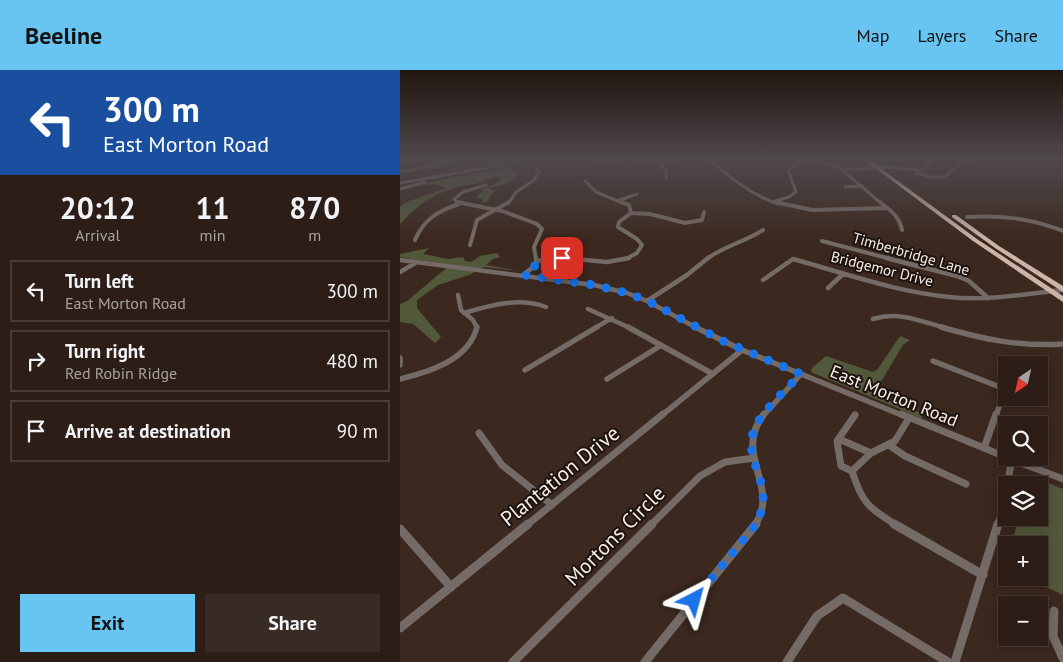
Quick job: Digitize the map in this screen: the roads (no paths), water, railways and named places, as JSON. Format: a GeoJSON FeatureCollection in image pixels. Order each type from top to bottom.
{"type":"FeatureCollection","features":[{"type":"Feature","properties":{"kind":"highway"},"geometry":{"type":"LineString","coordinates":[[902,187],[975,240],[1063,300]]}},
{"type":"Feature","properties":{"kind":"highway"},"geometry":{"type":"LineString","coordinates":[[912,187],[997,247],[1063,290]]}},
{"type":"Feature","properties":{"kind":"street"},"geometry":{"type":"LineString","coordinates":[[459,204],[454,199],[456,196],[482,187]]}},
{"type":"Feature","properties":{"kind":"street"},"geometry":{"type":"LineString","coordinates":[[470,245],[477,220],[510,203],[516,192],[524,187]]}},
{"type":"Feature","properties":{"kind":"street"},"geometry":{"type":"LineString","coordinates":[[591,187],[596,192],[629,205],[631,213]]}},
{"type":"Feature","properties":{"kind":"street"},"geometry":{"type":"LineString","coordinates":[[747,187],[772,202],[798,209],[832,212],[887,208]]}},
{"type":"Feature","properties":{"kind":"street"},"geometry":{"type":"LineString","coordinates":[[772,202],[789,197],[796,192],[795,187]]}},
{"type":"Feature","properties":{"kind":"street"},"geometry":{"type":"LineString","coordinates":[[845,187],[851,187]]}},
{"type":"Feature","properties":{"kind":"street"},"geometry":{"type":"LineString","coordinates":[[863,187],[898,219],[902,230]]}},
{"type":"Feature","properties":{"kind":"street"},"geometry":{"type":"LineString","coordinates":[[620,200],[637,194]]}},
{"type":"Feature","properties":{"kind":"street"},"geometry":{"type":"LineString","coordinates":[[415,240],[423,223],[431,215],[459,204],[507,213],[541,227],[542,232],[534,247],[537,264],[524,275]]}},
{"type":"Feature","properties":{"kind":"street"},"geometry":{"type":"LineString","coordinates":[[536,261],[562,258],[603,263],[621,260],[641,249],[641,242],[618,227],[619,222],[631,213],[650,214],[685,223],[702,220],[704,212]]}},
{"type":"Feature","properties":{"kind":"street"},"geometry":{"type":"LineString","coordinates":[[967,217],[995,215],[1018,217],[1063,231]]}},
{"type":"Feature","properties":{"kind":"street"},"geometry":{"type":"LineString","coordinates":[[648,301],[688,275],[714,253],[750,238],[763,230]]}},
{"type":"Feature","properties":{"kind":"street","name":"Timberbridge Lane"},"geometry":{"type":"LineString","coordinates":[[822,241],[957,276],[974,284],[988,298]]}},
{"type":"Feature","properties":{"kind":"street","name":"Bridgemor Drive"},"geometry":{"type":"LineString","coordinates":[[763,280],[793,259],[843,274],[916,292],[949,297],[988,298],[1063,290]]}},
{"type":"Feature","properties":{"kind":"street","name":"East Morton Road"},"geometry":{"type":"LineString","coordinates":[[400,260],[594,285],[648,301],[700,330],[742,350],[998,454]]}},
{"type":"Feature","properties":{"kind":"street"},"geometry":{"type":"LineString","coordinates":[[400,272],[417,262]]}},
{"type":"Feature","properties":{"kind":"street"},"geometry":{"type":"LineString","coordinates":[[828,288],[843,274]]}},
{"type":"Feature","properties":{"kind":"street"},"geometry":{"type":"LineString","coordinates":[[400,379],[430,370],[457,356],[469,346],[476,336],[477,327],[473,320],[464,314],[459,306],[458,295]]}},
{"type":"Feature","properties":{"kind":"street"},"geometry":{"type":"LineString","coordinates":[[464,314],[486,306],[503,303],[536,304],[546,307]]}},
{"type":"Feature","properties":{"kind":"street"},"geometry":{"type":"LineString","coordinates":[[588,309],[612,318],[713,374]]}},
{"type":"Feature","properties":{"kind":"street"},"geometry":{"type":"LineString","coordinates":[[873,319],[885,315],[898,315],[1013,345],[1041,346],[1063,344]]}},
{"type":"Feature","properties":{"kind":"street"},"geometry":{"type":"LineString","coordinates":[[525,370],[612,318]]}},
{"type":"Feature","properties":{"kind":"street"},"geometry":{"type":"LineString","coordinates":[[607,379],[660,346]]}},
{"type":"Feature","properties":{"kind":"street","name":"Plantation Drive"},"geometry":{"type":"LineString","coordinates":[[400,628],[742,350]]}},
{"type":"Feature","properties":{"kind":"street"},"geometry":{"type":"LineString","coordinates":[[400,358],[400,365]]}},
{"type":"Feature","properties":{"kind":"street"},"geometry":{"type":"LineString","coordinates":[[932,361],[1005,389],[984,448]]}},
{"type":"Feature","properties":{"kind":"street"},"geometry":{"type":"LineString","coordinates":[[645,662],[757,523],[764,497],[751,441],[756,425],[801,374]]}},
{"type":"Feature","properties":{"kind":"street"},"geometry":{"type":"LineString","coordinates":[[852,470],[841,466],[837,441],[855,415]]}},
{"type":"Feature","properties":{"kind":"street"},"geometry":{"type":"LineString","coordinates":[[852,470],[871,453],[889,445],[900,434],[909,418]]}},
{"type":"Feature","properties":{"kind":"street"},"geometry":{"type":"LineString","coordinates":[[479,433],[502,465],[552,505]]}},
{"type":"Feature","properties":{"kind":"street"},"geometry":{"type":"LineString","coordinates":[[839,439],[871,453]]}},
{"type":"Feature","properties":{"kind":"street"},"geometry":{"type":"LineString","coordinates":[[889,445],[905,456],[966,484]]}},
{"type":"Feature","properties":{"kind":"street","name":"Mortons Circle"},"geometry":{"type":"LineString","coordinates":[[513,662],[700,476],[725,462],[754,458]]}},
{"type":"Feature","properties":{"kind":"street","name":"East Morton Road"},"geometry":{"type":"LineString","coordinates":[[1030,466],[1063,479]]}},
{"type":"Feature","properties":{"kind":"street"},"geometry":{"type":"LineString","coordinates":[[852,470],[859,493],[870,509],[921,541],[983,575]]}},
{"type":"Feature","properties":{"kind":"street"},"geometry":{"type":"LineString","coordinates":[[955,662],[998,525]]}},
{"type":"Feature","properties":{"kind":"street"},"geometry":{"type":"LineString","coordinates":[[400,530],[451,587]]}},
{"type":"Feature","properties":{"kind":"street"},"geometry":{"type":"LineString","coordinates":[[787,662],[817,616],[843,598],[948,662]]}},
{"type":"Feature","properties":{"kind":"street"},"geometry":{"type":"LineString","coordinates":[[1054,611],[1053,636],[1063,658]]}}]}
